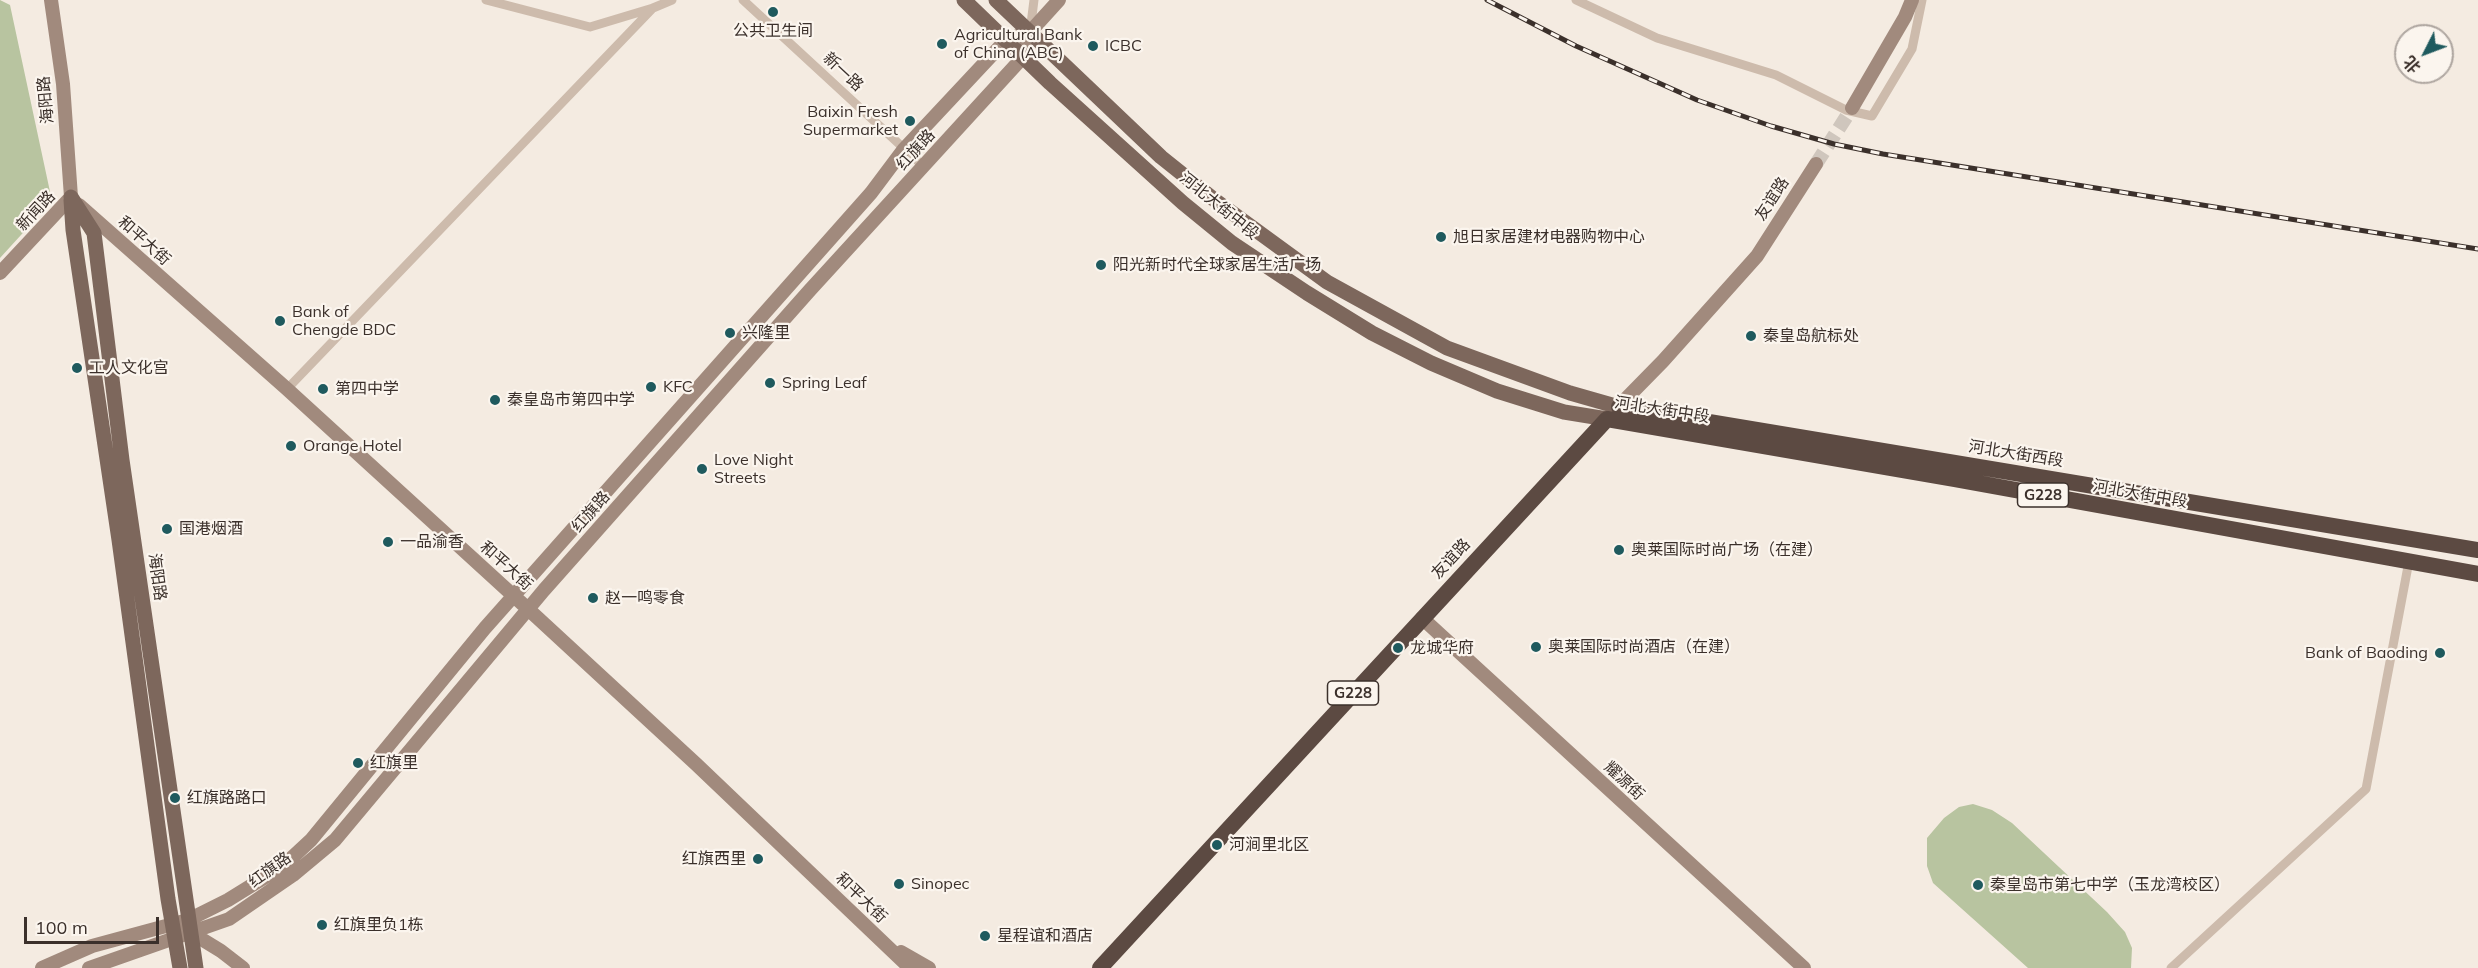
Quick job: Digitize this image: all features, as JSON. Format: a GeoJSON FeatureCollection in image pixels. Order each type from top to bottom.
{"type":"FeatureCollection","features":[{"type":"Feature","properties":{"kind":"highway","name":"河北大街西段"},"geometry":{"type":"LineString","coordinates":[[1619,406],[2478,550]]}},
{"type":"Feature","properties":{"kind":"highway","name":"河北大街中段"},"geometry":{"type":"LineString","coordinates":[[1607,419],[2478,574]]}},
{"type":"Feature","properties":{"kind":"highway","name":"友谊路"},"geometry":{"type":"LineString","coordinates":[[1104,964],[1607,419]]}},
{"type":"Feature","properties":{"kind":"main road","name":"海阳路"},"geometry":{"type":"LineString","coordinates":[[51,0],[63,84],[73,231],[180,968]]}},
{"type":"Feature","properties":{"kind":"main road","name":"河北大街中段"},"geometry":{"type":"LineString","coordinates":[[964,0],[1183,202],[1232,243],[1307,293],[1372,333],[1421,358],[1497,391],[1564,412],[1607,419]]}},
{"type":"Feature","properties":{"kind":"main road"},"geometry":{"type":"LineString","coordinates":[[996,0],[1161,157],[1216,201],[1328,282],[1448,348],[1570,393],[1619,406]]}},
{"type":"Feature","properties":{"kind":"main road","name":"红旗路"},"geometry":{"type":"LineString","coordinates":[[89,968],[174,931],[230,919],[293,875],[335,840],[528,609],[699,414],[1024,56],[1030,32],[1059,0]]}},
{"type":"Feature","properties":{"kind":"main road"},"geometry":{"type":"LineString","coordinates":[[1852,108],[1905,17],[1912,0]]}},
{"type":"Feature","properties":{"kind":"main road"},"geometry":{"type":"LineString","coordinates":[[243,968],[189,926],[283,866],[311,840],[454,665],[871,193],[904,149],[1006,40],[1030,32]]}},
{"type":"Feature","properties":{"kind":"main road","name":"友谊路"},"geometry":{"type":"LineString","coordinates":[[1607,419],[1757,256],[1816,164]]}},
{"type":"Feature","properties":{"kind":"main road","name":"海阳路"},"geometry":{"type":"LineString","coordinates":[[71,197],[94,233],[122,460],[196,968]]}},
{"type":"Feature","properties":{"kind":"main road","name":"新闻路"},"geometry":{"type":"LineString","coordinates":[[0,273],[71,197]]}},
{"type":"Feature","properties":{"kind":"main road","name":"和平大街"},"geometry":{"type":"LineString","coordinates":[[71,197],[287,389],[515,597],[696,764],[910,968]]}},
{"type":"Feature","properties":{"kind":"main road","name":"耀源街"},"geometry":{"type":"LineString","coordinates":[[1422,618],[1804,968]]}},
{"type":"Feature","properties":{"kind":"main road"},"geometry":{"type":"LineString","coordinates":[[42,968],[92,946],[174,931]]}},
{"type":"Feature","properties":{"kind":"main road"},"geometry":{"type":"LineString","coordinates":[[883,943],[900,968]]}},
{"type":"Feature","properties":{"kind":"main road"},"geometry":{"type":"LineString","coordinates":[[883,943],[929,968]]}},
{"type":"Feature","properties":{"kind":"main road"},"geometry":{"type":"LineString","coordinates":[[1089,968],[1104,964]]}},
{"type":"Feature","properties":{"kind":"street"},"geometry":{"type":"LineString","coordinates":[[486,0],[590,27],[672,0]]}},
{"type":"Feature","properties":{"kind":"street","name":"新一路"},"geometry":{"type":"LineString","coordinates":[[743,0],[923,166]]}},
{"type":"Feature","properties":{"kind":"street"},"geometry":{"type":"LineString","coordinates":[[1030,32],[1034,0]]}},
{"type":"Feature","properties":{"kind":"street"},"geometry":{"type":"LineString","coordinates":[[1576,0],[1657,38],[1776,75],[1846,110],[1872,116],[1912,49],[1922,0]]}},
{"type":"Feature","properties":{"kind":"street"},"geometry":{"type":"LineString","coordinates":[[287,389],[653,8]]}},
{"type":"Feature","properties":{"kind":"street"},"geometry":{"type":"LineString","coordinates":[[2171,968],[2366,789],[2409,561]]}},
{"type":"Feature","properties":{"kind":"green space"},"geometry":{"type":"Polygon","coordinates":[[[0,0],[10,5],[52,201],[0,258],[0,0]]]}},
{"type":"Feature","properties":{"kind":"green space"},"geometry":{"type":"Polygon","coordinates":[[[1973,804],[1992,810],[2012,823],[2107,912],[2125,932],[2132,948],[2131,968],[2028,968],[1933,883],[1927,866],[1927,838],[1944,818],[1959,807],[1973,804]]]}},
{"type":"Feature","properties":{"kind":"tunnel"},"geometry":{"type":"LineString","coordinates":[[1816,164],[1852,108]]}},
{"type":"Feature","properties":{"kind":"railway"},"geometry":{"type":"LineString","coordinates":[[1487,0],[1576,46],[1697,100],[1771,126],[1834,144],[1883,154],[2478,249]]}},
{"type":"Feature","properties":{"kind":"place","name":"公共卫生间"},"geometry":{"type":"Point","coordinates":[773,12]}},
{"type":"Feature","properties":{"kind":"place","name":"Agricultural Bank of China (ABC)"},"geometry":{"type":"Point","coordinates":[942,44]}},
{"type":"Feature","properties":{"kind":"place","name":"ICBC"},"geometry":{"type":"Point","coordinates":[1093,46]}},
{"type":"Feature","properties":{"kind":"place","name":"Baixin Fresh Supermarket"},"geometry":{"type":"Point","coordinates":[910,121]}},
{"type":"Feature","properties":{"kind":"place","name":"旭日家居建材电器购物中心"},"geometry":{"type":"Point","coordinates":[1441,237]}},
{"type":"Feature","properties":{"kind":"place","name":"阳光新时代全球家居生活广场"},"geometry":{"type":"Point","coordinates":[1101,265]}},
{"type":"Feature","properties":{"kind":"place","name":"Bank of Chengde BDC"},"geometry":{"type":"Point","coordinates":[280,321]}},
{"type":"Feature","properties":{"kind":"place","name":"兴隆里"},"geometry":{"type":"Point","coordinates":[730,333]}},
{"type":"Feature","properties":{"kind":"place","name":"秦皇岛航标处"},"geometry":{"type":"Point","coordinates":[1751,336]}},
{"type":"Feature","properties":{"kind":"place","name":"工人文化宫"},"geometry":{"type":"Point","coordinates":[77,368]}},
{"type":"Feature","properties":{"kind":"place","name":"Spring Leaf"},"geometry":{"type":"Point","coordinates":[770,383]}},
{"type":"Feature","properties":{"kind":"place","name":"KFC"},"geometry":{"type":"Point","coordinates":[651,387]}},
{"type":"Feature","properties":{"kind":"place","name":"第四中学"},"geometry":{"type":"Point","coordinates":[323,389]}},
{"type":"Feature","properties":{"kind":"place","name":"秦皇岛市第四中学"},"geometry":{"type":"Point","coordinates":[495,400]}},
{"type":"Feature","properties":{"kind":"place","name":"Orange Hotel"},"geometry":{"type":"Point","coordinates":[291,446]}},
{"type":"Feature","properties":{"kind":"place","name":"Love Night Streets"},"geometry":{"type":"Point","coordinates":[702,469]}},
{"type":"Feature","properties":{"kind":"place","name":"国港烟酒"},"geometry":{"type":"Point","coordinates":[167,529]}},
{"type":"Feature","properties":{"kind":"place","name":"一品渝香"},"geometry":{"type":"Point","coordinates":[388,542]}},
{"type":"Feature","properties":{"kind":"place","name":"奥莱国际时尚广场（在建）"},"geometry":{"type":"Point","coordinates":[1619,550]}},
{"type":"Feature","properties":{"kind":"place","name":"赵一鸣零食"},"geometry":{"type":"Point","coordinates":[593,598]}},
{"type":"Feature","properties":{"kind":"place","name":"奥莱国际时尚酒店（在建）"},"geometry":{"type":"Point","coordinates":[1536,647]}},
{"type":"Feature","properties":{"kind":"place","name":"龙城华府"},"geometry":{"type":"Point","coordinates":[1398,648]}},
{"type":"Feature","properties":{"kind":"place","name":"Bank of Baoding"},"geometry":{"type":"Point","coordinates":[2440,653]}},
{"type":"Feature","properties":{"kind":"place","name":"红旗里"},"geometry":{"type":"Point","coordinates":[358,763]}},
{"type":"Feature","properties":{"kind":"place","name":"红旗路路口"},"geometry":{"type":"Point","coordinates":[175,798]}},
{"type":"Feature","properties":{"kind":"place","name":"河涧里北区"},"geometry":{"type":"Point","coordinates":[1217,845]}},
{"type":"Feature","properties":{"kind":"place","name":"红旗西里"},"geometry":{"type":"Point","coordinates":[758,859]}},
{"type":"Feature","properties":{"kind":"place","name":"Sinopec"},"geometry":{"type":"Point","coordinates":[899,884]}},
{"type":"Feature","properties":{"kind":"place","name":"秦皇岛市第七中学（玉龙湾校区）"},"geometry":{"type":"Point","coordinates":[1978,885]}},
{"type":"Feature","properties":{"kind":"place","name":"红旗里负1栋"},"geometry":{"type":"Point","coordinates":[322,925]}},
{"type":"Feature","properties":{"kind":"place","name":"星程谊和酒店"},"geometry":{"type":"Point","coordinates":[985,936]}}]}
